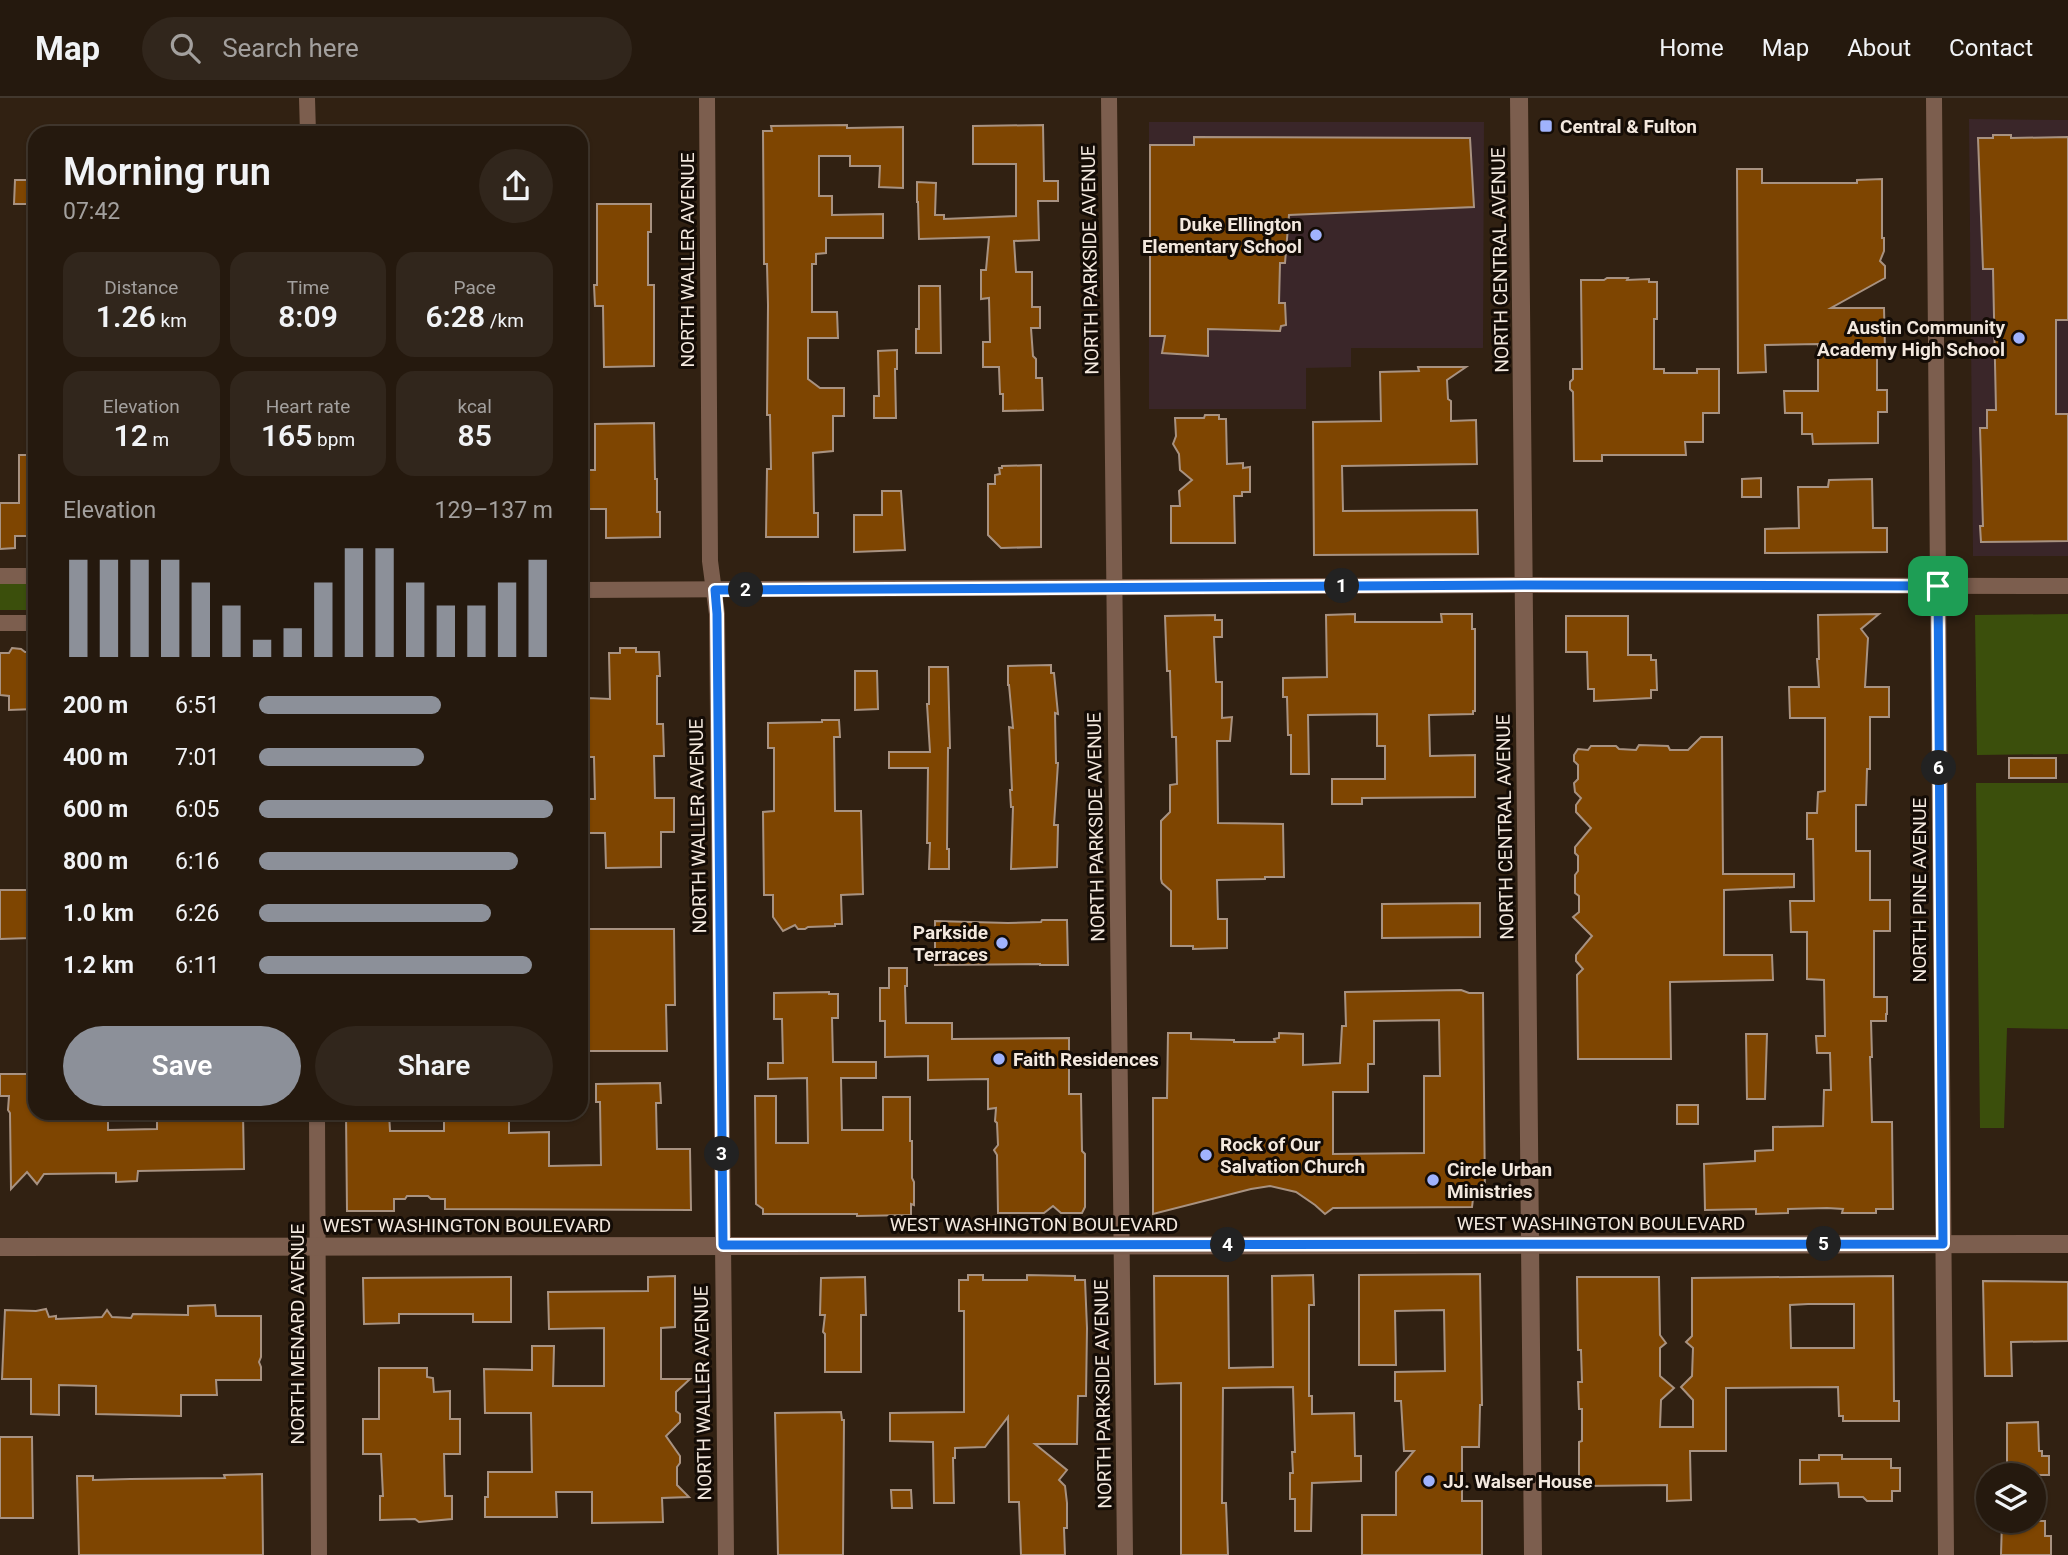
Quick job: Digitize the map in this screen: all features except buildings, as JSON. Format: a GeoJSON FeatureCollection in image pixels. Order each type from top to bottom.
{"type":"FeatureCollection","features":[{"type":"Feature","properties":{"kind":"street"},"geometry":{"type":"LineString","coordinates":[[307,98],[308,126]]}},
{"type":"Feature","properties":{"kind":"street","name":"NORTH WALLER AVENUE"},"geometry":{"type":"LineString","coordinates":[[707,98],[710,561],[717,614],[726,1555]]}},
{"type":"Feature","properties":{"kind":"street","name":"NORTH PARKSIDE AVENUE"},"geometry":{"type":"LineString","coordinates":[[1109,98],[1125,1555]]}},
{"type":"Feature","properties":{"kind":"street","name":"NORTH CENTRAL AVENUE"},"geometry":{"type":"LineString","coordinates":[[1519,98],[1533,1555]]}},
{"type":"Feature","properties":{"kind":"street","name":"NORTH PINE AVENUE"},"geometry":{"type":"LineString","coordinates":[[1934,98],[1946,1555]]}},
{"type":"Feature","properties":{"kind":"street"},"geometry":{"type":"LineString","coordinates":[[0,576],[28,576]]}},
{"type":"Feature","properties":{"kind":"street"},"geometry":{"type":"LineString","coordinates":[[588,590],[1524,585],[2068,586]]}},
{"type":"Feature","properties":{"kind":"street"},"geometry":{"type":"LineString","coordinates":[[0,623],[28,623]]}},
{"type":"Feature","properties":{"kind":"street","name":"NORTH MENARD AVENUE"},"geometry":{"type":"LineString","coordinates":[[317,1120],[319,1555]]}},
{"type":"Feature","properties":{"kind":"street","name":"WEST WASHINGTON BOULEVARD"},"geometry":{"type":"LineString","coordinates":[[0,1247],[2068,1244]]}},
{"type":"Feature","properties":{"kind":"shaded area","name":"Austin Community Academy High School"},"geometry":{"type":"Polygon","coordinates":[[[1969,119],[2068,120],[2068,556],[1973,556],[1969,119]]]}},
{"type":"Feature","properties":{"kind":"shaded area","name":"Duke Ellington Elementary School"},"geometry":{"type":"Polygon","coordinates":[[[1149,122],[1484,122],[1483,348],[1351,348],[1351,367],[1306,368],[1306,409],[1149,409],[1149,122]]]}},
{"type":"Feature","properties":{"kind":"green space"},"geometry":{"type":"Polygon","coordinates":[[[0,583],[28,583],[28,610],[0,610],[0,583]]]}},
{"type":"Feature","properties":{"kind":"green space"},"geometry":{"type":"Polygon","coordinates":[[[2068,614],[2068,754],[1977,755],[1975,615],[2068,614]]]}},
{"type":"Feature","properties":{"kind":"green space"},"geometry":{"type":"Polygon","coordinates":[[[1976,783],[2068,783],[2068,1029],[2007,1028],[2004,1128],[1980,1128],[1976,783]]]}},
{"type":"Feature","properties":{"kind":"place","name":"Central & Fulton"},"geometry":{"type":"Point","coordinates":[1546,126]}},
{"type":"Feature","properties":{"kind":"place","name":"Duke Ellington Elementary School"},"geometry":{"type":"Point","coordinates":[1316,235]}},
{"type":"Feature","properties":{"kind":"place","name":"Austin Community Academy High School"},"geometry":{"type":"Point","coordinates":[2019,338]}},
{"type":"Feature","properties":{"kind":"place","name":"Parkside Terraces"},"geometry":{"type":"Point","coordinates":[1002,943]}},
{"type":"Feature","properties":{"kind":"place","name":"Faith Residences"},"geometry":{"type":"Point","coordinates":[999,1059]}},
{"type":"Feature","properties":{"kind":"place","name":"Rock of Our Salvation Church"},"geometry":{"type":"Point","coordinates":[1206,1155]}},
{"type":"Feature","properties":{"kind":"place","name":"Circle Urban Ministries"},"geometry":{"type":"Point","coordinates":[1433,1180]}},
{"type":"Feature","properties":{"kind":"place","name":"JJ. Walser House"},"geometry":{"type":"Point","coordinates":[1429,1481]}},
{"type":"Feature","properties":{"kind":"route"},"geometry":{"type":"LineString","coordinates":[[1524,585],[1938,586],[1943,1244],[723,1245],[715,590],[1524,585]]}}]}
